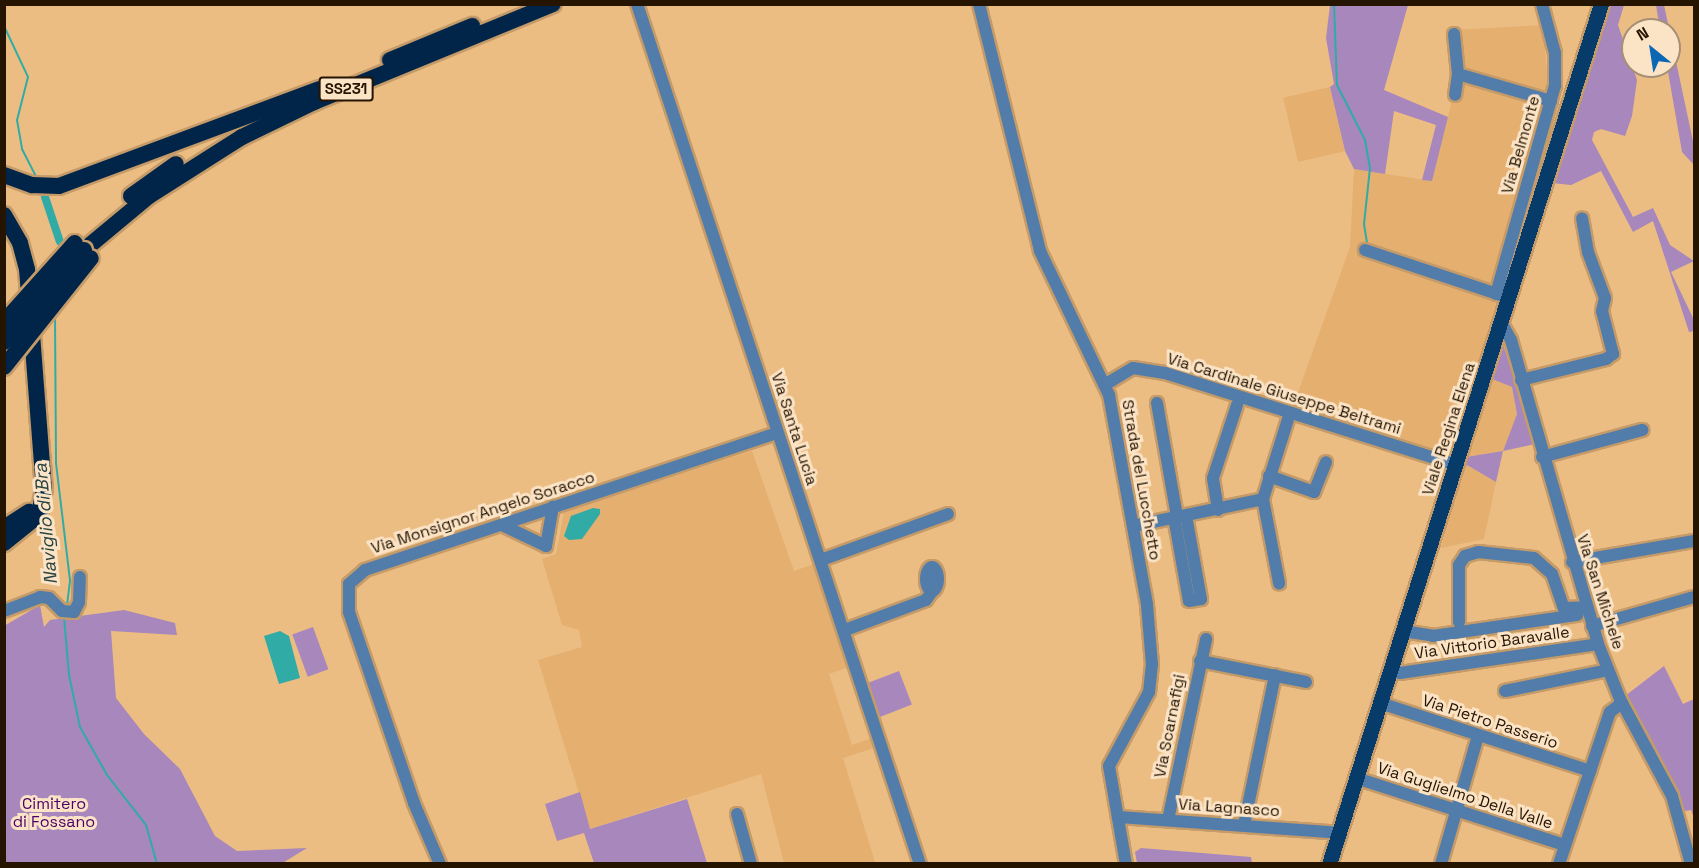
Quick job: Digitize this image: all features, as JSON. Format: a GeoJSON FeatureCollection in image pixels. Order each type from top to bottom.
{"type":"FeatureCollection","features":[{"type":"Feature","properties":{"kind":"highway","name":"SS231"},"geometry":{"type":"LineString","coordinates":[[4,322],[182,160],[321,89],[526,4]]}},
{"type":"Feature","properties":{"kind":"highway","name":"SS231"},"geometry":{"type":"LineString","coordinates":[[4,342],[83,250],[189,168],[242,137],[314,102],[553,4]]}},
{"type":"Feature","properties":{"kind":"highway"},"geometry":{"type":"LineString","coordinates":[[4,175],[40,186],[97,174],[251,112],[321,89]]}},
{"type":"Feature","properties":{"kind":"highway"},"geometry":{"type":"LineString","coordinates":[[4,215],[27,269],[44,489],[39,515],[4,543]]}},
{"type":"Feature","properties":{"kind":"highway"},"geometry":{"type":"LineString","coordinates":[[4,367],[83,250]]}},
{"type":"Feature","properties":{"kind":"highway"},"geometry":{"type":"LineString","coordinates":[[4,528],[28,514],[35,502],[42,460]]}},
{"type":"Feature","properties":{"kind":"main road","name":"Viale Regina Elena"},"geometry":{"type":"LineString","coordinates":[[1329,864],[1380,703],[1396,671],[1403,631],[1501,322],[1503,296],[1601,4]]}},
{"type":"Feature","properties":{"kind":"street","name":"Via Santa Lucia"},"geometry":{"type":"LineString","coordinates":[[637,4],[777,433],[845,630],[920,864]]}},
{"type":"Feature","properties":{"kind":"street","name":"Strada del Lucchetto"},"geometry":{"type":"LineString","coordinates":[[979,4],[1040,251],[1106,384],[1147,605],[1152,664],[1149,692],[1109,766],[1126,864]]}},
{"type":"Feature","properties":{"kind":"street","name":"Via Belmonte"},"geometry":{"type":"LineString","coordinates":[[1503,296],[1551,101],[1555,53],[1542,4]]}},
{"type":"Feature","properties":{"kind":"street"},"geometry":{"type":"LineString","coordinates":[[1454,34],[1458,74],[1455,96]]}},
{"type":"Feature","properties":{"kind":"street"},"geometry":{"type":"LineString","coordinates":[[1458,74],[1551,101]]}},
{"type":"Feature","properties":{"kind":"street"},"geometry":{"type":"LineString","coordinates":[[1521,380],[1606,359],[1613,354],[1602,312],[1605,298],[1588,252],[1581,219]]}},
{"type":"Feature","properties":{"kind":"street"},"geometry":{"type":"LineString","coordinates":[[1365,250],[1503,296]]}},
{"type":"Feature","properties":{"kind":"street","name":"Via San Michele"},"geometry":{"type":"LineString","coordinates":[[1501,322],[1511,340],[1572,562],[1598,644],[1622,704],[1672,796],[1689,858]]}},
{"type":"Feature","properties":{"kind":"street","name":"Via Cardinale Giuseppe Beltrami"},"geometry":{"type":"LineString","coordinates":[[1106,384],[1125,370],[1144,368],[1456,465]]}},
{"type":"Feature","properties":{"kind":"street"},"geometry":{"type":"LineString","coordinates":[[1157,403],[1179,517],[1189,601],[1201,598],[1179,517]]}},
{"type":"Feature","properties":{"kind":"street"},"geometry":{"type":"LineString","coordinates":[[1218,510],[1213,478],[1237,405]]}},
{"type":"Feature","properties":{"kind":"street"},"geometry":{"type":"LineString","coordinates":[[1279,583],[1263,499],[1290,413]]}},
{"type":"Feature","properties":{"kind":"street"},"geometry":{"type":"LineString","coordinates":[[1542,457],[1642,430]]}},
{"type":"Feature","properties":{"kind":"street","name":"Via Monsignor Angelo Soracco"},"geometry":{"type":"LineString","coordinates":[[440,864],[414,803],[349,612],[347,590],[365,570],[777,433]]}},
{"type":"Feature","properties":{"kind":"street"},"geometry":{"type":"LineString","coordinates":[[1269,477],[1314,492],[1326,462]]}},
{"type":"Feature","properties":{"kind":"street"},"geometry":{"type":"LineString","coordinates":[[1133,526],[1263,499]]}},
{"type":"Feature","properties":{"kind":"street"},"geometry":{"type":"LineString","coordinates":[[502,525],[546,546],[553,507]]}},
{"type":"Feature","properties":{"kind":"street"},"geometry":{"type":"LineString","coordinates":[[821,560],[948,514]]}},
{"type":"Feature","properties":{"kind":"street"},"geometry":{"type":"LineString","coordinates":[[1572,562],[1695,541]]}},
{"type":"Feature","properties":{"kind":"street"},"geometry":{"type":"LineString","coordinates":[[1459,621],[1459,566],[1465,556],[1478,552],[1534,558],[1552,574],[1564,608],[1587,610]]}},
{"type":"Feature","properties":{"kind":"street"},"geometry":{"type":"LineString","coordinates":[[4,611],[40,597],[49,598],[68,612],[79,602],[80,577]]}},
{"type":"Feature","properties":{"kind":"street"},"geometry":{"type":"LineString","coordinates":[[845,630],[926,600],[933,590],[932,577]]}},
{"type":"Feature","properties":{"kind":"street"},"geometry":{"type":"LineString","coordinates":[[1592,626],[1695,597]]}},
{"type":"Feature","properties":{"kind":"street"},"geometry":{"type":"LineString","coordinates":[[1403,631],[1433,636],[1587,610]]}},
{"type":"Feature","properties":{"kind":"street","name":"Via Scarnafigi"},"geometry":{"type":"LineString","coordinates":[[1168,820],[1206,639]]}},
{"type":"Feature","properties":{"kind":"street","name":"Via Vittorio Baravalle"},"geometry":{"type":"LineString","coordinates":[[1396,671],[1598,644]]}},
{"type":"Feature","properties":{"kind":"street"},"geometry":{"type":"LineString","coordinates":[[1200,661],[1306,682]]}},
{"type":"Feature","properties":{"kind":"street"},"geometry":{"type":"LineString","coordinates":[[1505,691],[1608,670]]}},
{"type":"Feature","properties":{"kind":"street"},"geometry":{"type":"LineString","coordinates":[[1244,825],[1275,675]]}},
{"type":"Feature","properties":{"kind":"street","name":"Via Pietro Passerio"},"geometry":{"type":"LineString","coordinates":[[1380,703],[1590,771]]}},
{"type":"Feature","properties":{"kind":"street"},"geometry":{"type":"LineString","coordinates":[[1559,864],[1610,712],[1622,704]]}},
{"type":"Feature","properties":{"kind":"street"},"geometry":{"type":"LineString","coordinates":[[1441,864],[1455,809],[1478,736]]}},
{"type":"Feature","properties":{"kind":"street","name":"Via Guglielmo Della Valle"},"geometry":{"type":"LineString","coordinates":[[1356,778],[1565,845]]}},
{"type":"Feature","properties":{"kind":"street"},"geometry":{"type":"LineString","coordinates":[[737,814],[751,864]]}},
{"type":"Feature","properties":{"kind":"street","name":"Via Lagnasco"},"geometry":{"type":"LineString","coordinates":[[1118,817],[1339,833]]}},
{"type":"Feature","properties":{"kind":"shaded area"},"geometry":{"type":"Polygon","coordinates":[[[1543,25],[1549,95],[1496,287],[1401,255],[1396,266],[1504,301],[1451,457],[1292,409],[1350,247],[1354,169],[1432,181],[1456,84],[1452,30],[1543,25]]]}},
{"type":"Feature","properties":{"kind":"shaded area"},"geometry":{"type":"Polygon","coordinates":[[[1330,87],[1345,151],[1298,162],[1283,98],[1330,87]]]}},
{"type":"Feature","properties":{"kind":"shaded area"},"geometry":{"type":"Polygon","coordinates":[[[1492,379],[1512,387],[1517,414],[1503,451],[1466,457],[1492,379]]]}},
{"type":"Feature","properties":{"kind":"shaded area"},"geometry":{"type":"Polygon","coordinates":[[[752,451],[794,571],[814,564],[849,667],[829,674],[852,745],[872,738],[877,747],[843,758],[875,862],[871,864],[784,863],[761,774],[590,829],[538,660],[582,647],[579,630],[562,625],[542,559],[556,554],[564,512],[752,451]]]}},
{"type":"Feature","properties":{"kind":"shaded area"},"geometry":{"type":"Polygon","coordinates":[[[1467,465],[1496,482],[1484,539],[1441,548],[1461,473],[1467,465]]]}},
{"type":"Feature","properties":{"kind":"green space"},"geometry":{"type":"Polygon","coordinates":[[[1330,5],[1408,5],[1384,90],[1448,117],[1432,181],[1422,180],[1436,125],[1394,111],[1385,174],[1354,169],[1345,151],[1330,87],[1334,84],[1326,38],[1330,5]]]}},
{"type":"Feature","properties":{"kind":"green space"},"geometry":{"type":"Polygon","coordinates":[[[1608,5],[1624,5],[1618,25],[1621,34],[1621,78],[1636,78],[1637,80],[1632,116],[1625,136],[1601,129],[1594,132],[1592,140],[1633,217],[1653,208],[1670,245],[1694,261],[1671,272],[1694,320],[1694,331],[1689,332],[1653,221],[1633,232],[1601,171],[1571,185],[1552,183],[1608,5]]]}},
{"type":"Feature","properties":{"kind":"green space"},"geometry":{"type":"Polygon","coordinates":[[[1656,5],[1664,5],[1667,18],[1658,18],[1656,5]]]}},
{"type":"Feature","properties":{"kind":"green space"},"geometry":{"type":"Polygon","coordinates":[[[1669,78],[1680,78],[1694,146],[1694,165],[1682,152],[1669,78]]]}},
{"type":"Feature","properties":{"kind":"green space"},"geometry":{"type":"Polygon","coordinates":[[[1503,344],[1535,444],[1503,451],[1517,414],[1512,387],[1492,379],[1503,344]]]}},
{"type":"Feature","properties":{"kind":"green space"},"geometry":{"type":"Polygon","coordinates":[[[1503,451],[1496,482],[1467,465],[1461,473],[1466,457],[1503,451]]]}},
{"type":"Feature","properties":{"kind":"green space","name":"Cimitero di Fossano"},"geometry":{"type":"Polygon","coordinates":[[[40,605],[44,627],[50,620],[124,610],[175,623],[177,635],[111,631],[116,698],[144,734],[180,769],[215,836],[237,851],[307,848],[281,864],[5,863],[4,626],[40,605]]]}},
{"type":"Feature","properties":{"kind":"green space"},"geometry":{"type":"Polygon","coordinates":[[[313,627],[328,669],[308,677],[292,635],[313,627]]]}},
{"type":"Feature","properties":{"kind":"green space"},"geometry":{"type":"Polygon","coordinates":[[[1664,666],[1683,704],[1694,699],[1694,818],[1691,810],[1685,811],[1625,696],[1664,666]]]}},
{"type":"Feature","properties":{"kind":"green space"},"geometry":{"type":"Polygon","coordinates":[[[899,671],[912,705],[879,717],[866,684],[899,671]]]}},
{"type":"Feature","properties":{"kind":"green space"},"geometry":{"type":"Polygon","coordinates":[[[580,792],[590,829],[687,799],[707,863],[594,863],[584,833],[557,841],[545,804],[580,792]]]}},
{"type":"Feature","properties":{"kind":"green space"},"geometry":{"type":"Polygon","coordinates":[[[1141,848],[1251,857],[1252,863],[1137,863],[1135,852],[1141,848]]]}},
{"type":"Feature","properties":{"kind":"water"},"geometry":{"type":"Polygon","coordinates":[[[593,508],[600,509],[600,514],[582,539],[569,540],[564,536],[571,516],[593,508]]]}},
{"type":"Feature","properties":{"kind":"water"},"geometry":{"type":"Polygon","coordinates":[[[280,631],[289,636],[300,678],[279,684],[264,636],[280,631]]]}},
{"type":"Feature","properties":{"kind":"waterway"},"geometry":{"type":"LineString","coordinates":[[1334,4],[1337,85],[1365,140],[1370,168],[1364,224],[1367,243]]}},
{"type":"Feature","properties":{"kind":"waterway","name":"Naviglio di Bra"},"geometry":{"type":"LineString","coordinates":[[4,26],[28,77],[17,120],[22,149],[36,177]]}},
{"type":"Feature","properties":{"kind":"waterway","name":"Naviglio di Bra"},"geometry":{"type":"LineString","coordinates":[[45,197],[60,242]]}},
{"type":"Feature","properties":{"kind":"waterway","name":"Naviglio di Bra"},"geometry":{"type":"LineString","coordinates":[[59,250],[60,242]]}},
{"type":"Feature","properties":{"kind":"waterway","name":"Naviglio di Bra"},"geometry":{"type":"LineString","coordinates":[[55,316],[56,463],[70,581],[67,606]]}},
{"type":"Feature","properties":{"kind":"waterway","name":"Naviglio di Bra"},"geometry":{"type":"LineString","coordinates":[[64,617],[69,675],[80,727],[107,775],[146,825],[157,864]]}}]}
